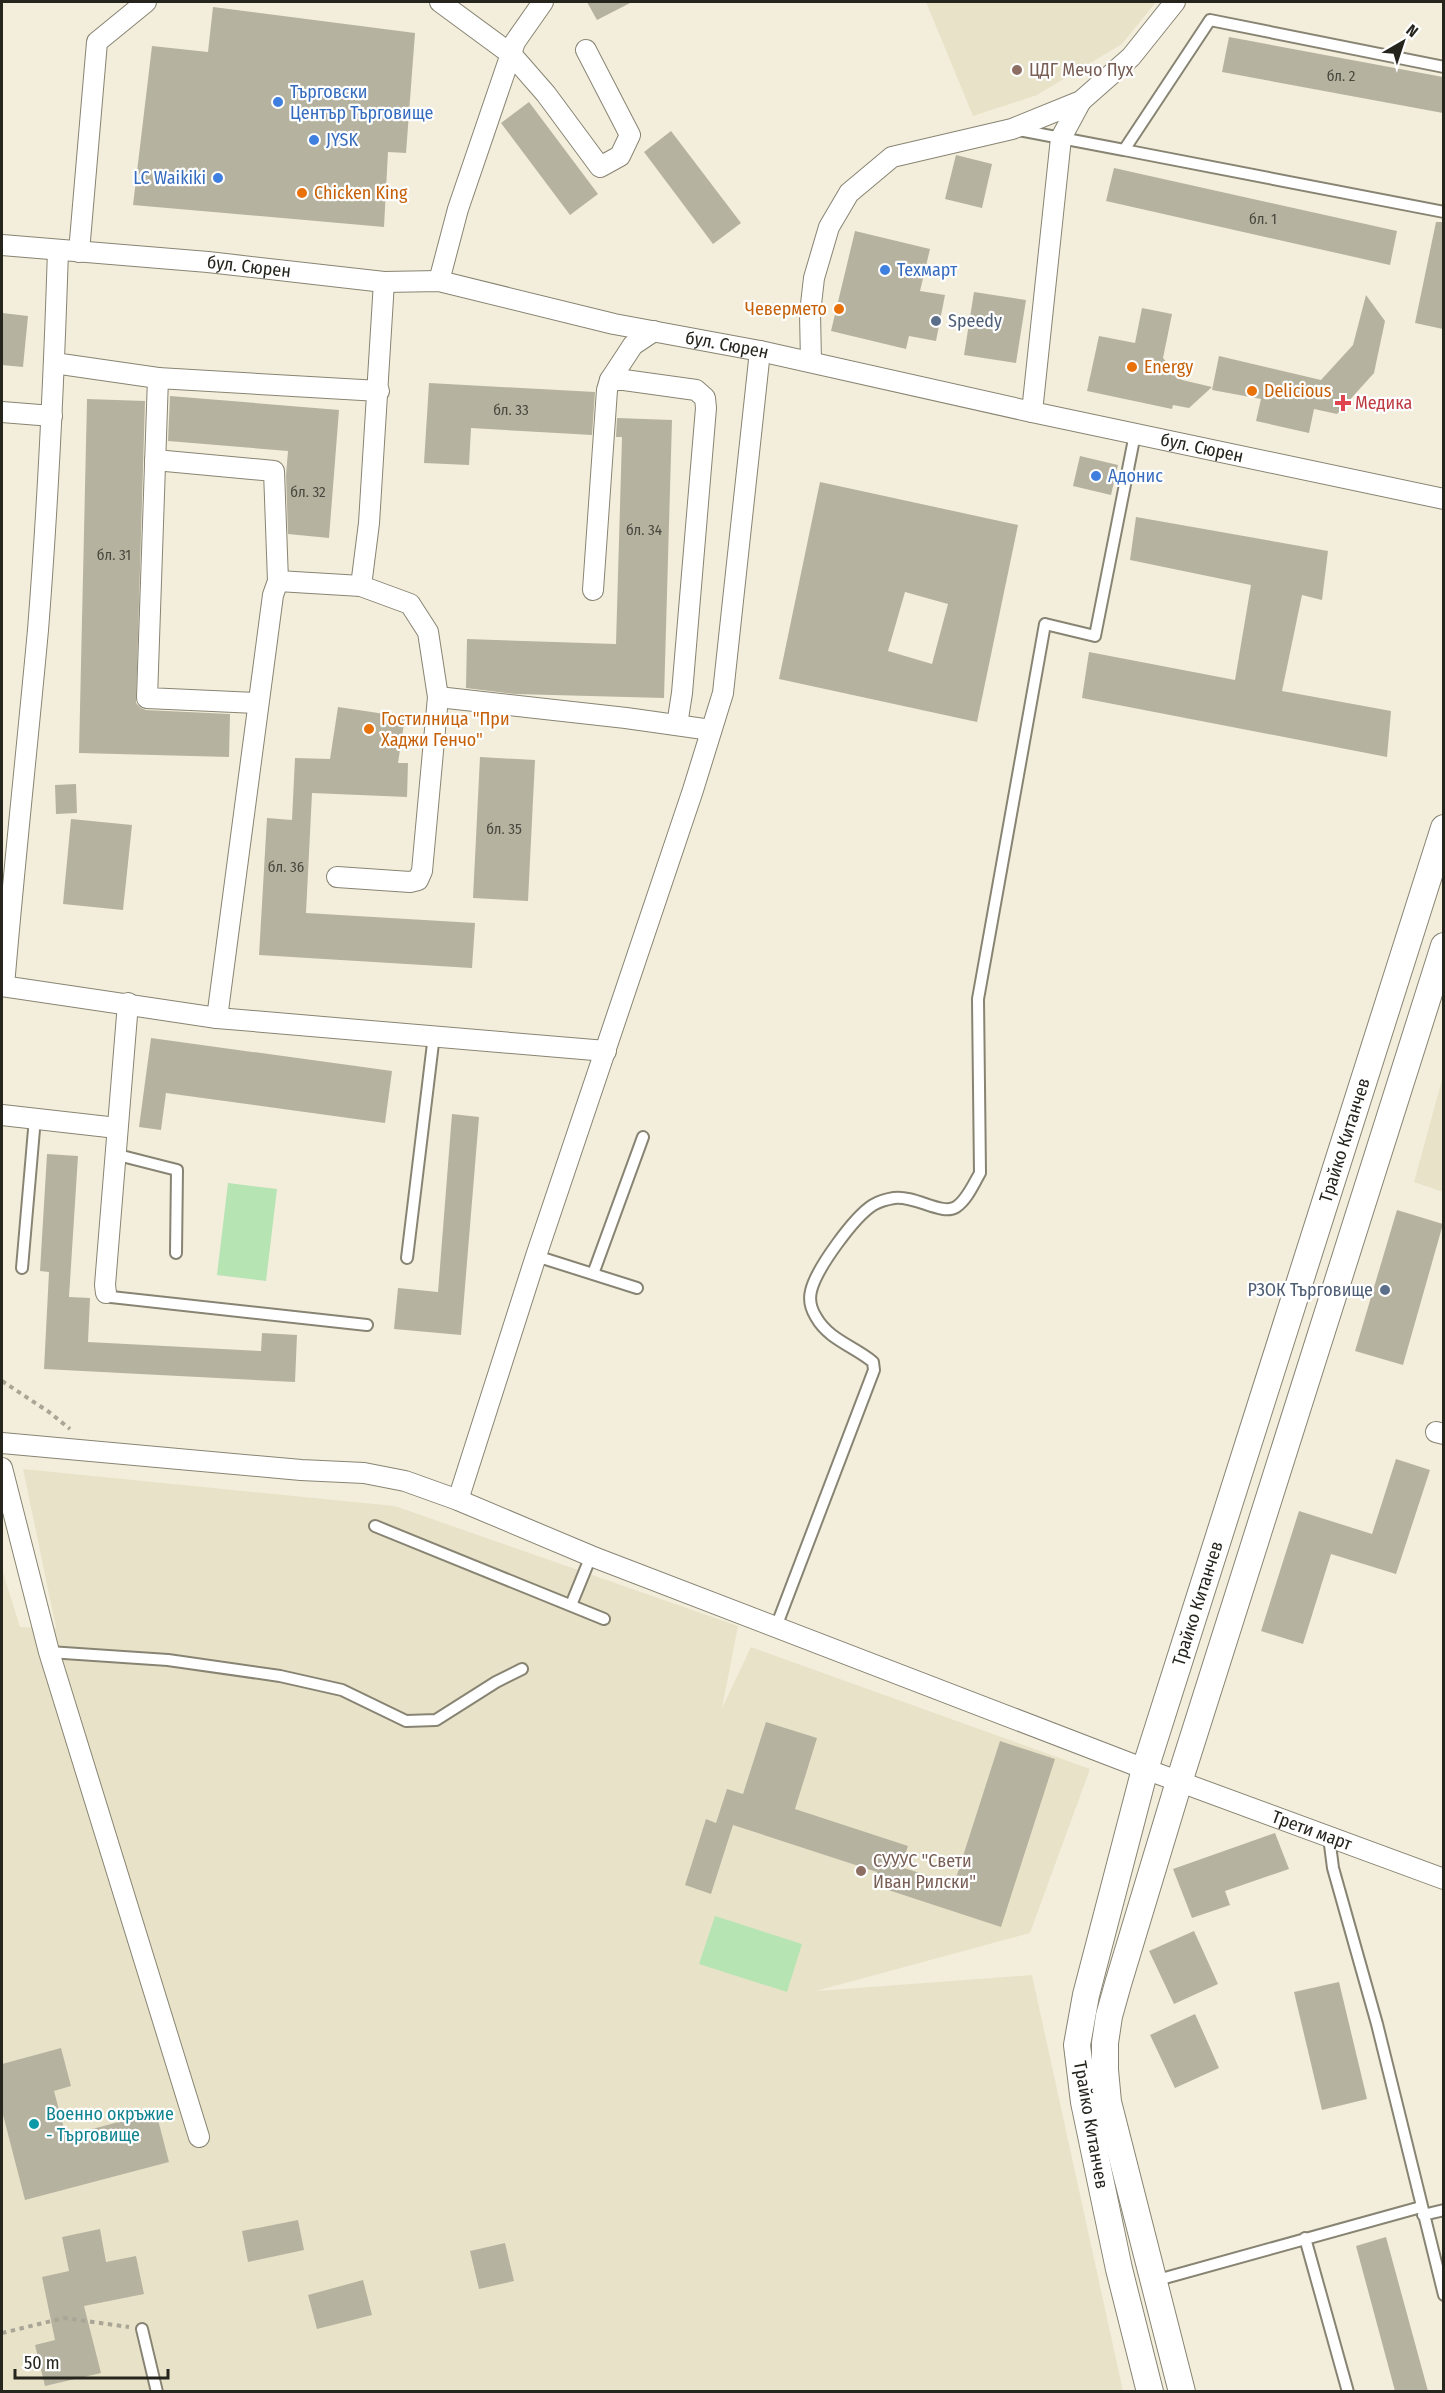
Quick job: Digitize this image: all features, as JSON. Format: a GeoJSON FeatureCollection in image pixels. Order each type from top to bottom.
{"type":"FeatureCollection","features":[{"type":"Feature","properties":{"kind":"street"},"geometry":{"type":"LineString","coordinates":[[79,252],[97,42],[146,2]]}},
{"type":"Feature","properties":{"kind":"street"},"geometry":{"type":"LineString","coordinates":[[440,2],[512,55],[546,94],[600,167],[620,156],[630,135],[586,50]]}},
{"type":"Feature","properties":{"kind":"street"},"geometry":{"type":"LineString","coordinates":[[439,281],[458,209],[515,42],[543,2]]}},
{"type":"Feature","properties":{"kind":"street"},"geometry":{"type":"LineString","coordinates":[[811,362],[810,314],[814,278],[829,227],[849,192],[892,157],[1012,129],[1081,101],[1131,57],[1175,2]]}},
{"type":"Feature","properties":{"kind":"street"},"geometry":{"type":"LineString","coordinates":[[1032,412],[1061,138],[1081,101]]}},
{"type":"Feature","properties":{"kind":"street","name":"бул. Сюрен"},"geometry":{"type":"LineString","coordinates":[[2,244],[208,262],[384,282],[439,281],[614,324],[760,351],[1032,412],[1443,499]]}},
{"type":"Feature","properties":{"kind":"street"},"geometry":{"type":"LineString","coordinates":[[58,250],[52,416],[38,630],[15,844],[3,986],[216,1018],[606,1051]]}},
{"type":"Feature","properties":{"kind":"street"},"geometry":{"type":"LineString","coordinates":[[361,586],[369,523],[379,392],[384,282]]}},
{"type":"Feature","properties":{"kind":"street"},"geometry":{"type":"LineString","coordinates":[[593,590],[604,409],[610,380],[633,345],[654,331]]}},
{"type":"Feature","properties":{"kind":"street"},"geometry":{"type":"LineString","coordinates":[[458,1500],[536,1256],[606,1051],[723,693],[760,351]]}},
{"type":"Feature","properties":{"kind":"street"},"geometry":{"type":"LineString","coordinates":[[54,363],[158,378],[379,392]]}},
{"type":"Feature","properties":{"kind":"street"},"geometry":{"type":"LineString","coordinates":[[158,378],[147,698],[258,703]]}},
{"type":"Feature","properties":{"kind":"street"},"geometry":{"type":"LineString","coordinates":[[610,380],[696,390],[705,398],[704,444],[682,693],[677,725]]}},
{"type":"Feature","properties":{"kind":"street"},"geometry":{"type":"LineString","coordinates":[[2,412],[52,416]]}},
{"type":"Feature","properties":{"kind":"street"},"geometry":{"type":"LineString","coordinates":[[155,460],[274,471],[278,581],[273,595],[216,1018]]}},
{"type":"Feature","properties":{"kind":"street"},"geometry":{"type":"LineString","coordinates":[[278,581],[361,586],[410,604],[428,632],[438,697],[422,871],[418,880],[410,882],[337,877]]}},
{"type":"Feature","properties":{"kind":"street"},"geometry":{"type":"LineString","coordinates":[[438,697],[711,730]]}},
{"type":"Feature","properties":{"kind":"street","name":"Трайко Китанчев"},"geometry":{"type":"LineString","coordinates":[[1150,2391],[1119,2269],[1084,2102],[1077,2045],[1086,1995],[1145,1769],[1443,828]]}},
{"type":"Feature","properties":{"kind":"street","name":"Трайко Китанчев"},"geometry":{"type":"LineString","coordinates":[[1182,2391],[1108,2102],[1105,2043],[1109,2016],[1179,1782],[1443,946]]}},
{"type":"Feature","properties":{"kind":"street"},"geometry":{"type":"LineString","coordinates":[[106,1293],[114,1154],[128,1003]]}},
{"type":"Feature","properties":{"kind":"street"},"geometry":{"type":"LineString","coordinates":[[2,1115],[117,1128]]}},
{"type":"Feature","properties":{"kind":"street","name":"Трети март"},"geometry":{"type":"LineString","coordinates":[[2,1443],[301,1470],[364,1473],[405,1481],[458,1500],[591,1556],[1145,1769],[1443,1879]]}},
{"type":"Feature","properties":{"kind":"street"},"geometry":{"type":"LineString","coordinates":[[2,1468],[49,1652],[199,2137]]}},
{"type":"Feature","properties":{"kind":"lane"},"geometry":{"type":"LineString","coordinates":[[1125,150],[1210,20],[1443,67]]}},
{"type":"Feature","properties":{"kind":"lane"},"geometry":{"type":"LineString","coordinates":[[1012,129],[1443,212]]}},
{"type":"Feature","properties":{"kind":"lane"},"geometry":{"type":"LineString","coordinates":[[776,1627],[874,1370],[873,1362],[828,1333],[815,1317],[810,1304],[810,1292],[833,1250],[873,1205],[894,1198],[909,1197],[942,1209],[956,1207],[968,1194],[980,1173],[978,999],[1045,624],[1095,636],[1136,434]]}},
{"type":"Feature","properties":{"kind":"lane"},"geometry":{"type":"LineString","coordinates":[[407,1258],[434,1035]]}},
{"type":"Feature","properties":{"kind":"lane"},"geometry":{"type":"LineString","coordinates":[[22,1268],[35,1118]]}},
{"type":"Feature","properties":{"kind":"lane"},"geometry":{"type":"LineString","coordinates":[[593,1274],[643,1137]]}},
{"type":"Feature","properties":{"kind":"lane"},"geometry":{"type":"LineString","coordinates":[[114,1154],[177,1170],[176,1253]]}},
{"type":"Feature","properties":{"kind":"lane"},"geometry":{"type":"LineString","coordinates":[[536,1256],[637,1288]]}},
{"type":"Feature","properties":{"kind":"lane"},"geometry":{"type":"LineString","coordinates":[[106,1293],[111,1297],[367,1325]]}},
{"type":"Feature","properties":{"kind":"lane"},"geometry":{"type":"LineString","coordinates":[[375,1526],[604,1619]]}},
{"type":"Feature","properties":{"kind":"lane"},"geometry":{"type":"LineString","coordinates":[[571,1605],[591,1556]]}},
{"type":"Feature","properties":{"kind":"lane"},"geometry":{"type":"LineString","coordinates":[[49,1652],[168,1660],[280,1676],[342,1690],[406,1721],[436,1720],[496,1682],[522,1669]]}},
{"type":"Feature","properties":{"kind":"lane"},"geometry":{"type":"LineString","coordinates":[[1329,1837],[1333,1868],[1377,2024],[1443,2295]]}},
{"type":"Feature","properties":{"kind":"lane"},"geometry":{"type":"LineString","coordinates":[[1154,2281],[1305,2238],[1422,2211],[1443,2210]]}},
{"type":"Feature","properties":{"kind":"lane"},"geometry":{"type":"LineString","coordinates":[[1305,2238],[1348,2391]]}},
{"type":"Feature","properties":{"kind":"lane"},"geometry":{"type":"LineString","coordinates":[[142,2329],[157,2391]]}},
{"type":"Feature","properties":{"kind":"path"},"geometry":{"type":"LineString","coordinates":[[2,1381],[49,1412],[99,1452]]}},
{"type":"Feature","properties":{"kind":"path"},"geometry":{"type":"LineString","coordinates":[[2,2333],[64,2318],[142,2329]]}},
{"type":"Feature","properties":{"kind":"shaded area","name":"ЦДГ Мечо Пух"},"geometry":{"type":"Polygon","coordinates":[[[926,2],[1156,2],[1122,44],[1037,95],[973,116],[926,2]]]}},
{"type":"Feature","properties":{"kind":"shaded area"},"geometry":{"type":"Polygon","coordinates":[[[1443,1076],[1443,1192],[1414,1182],[1443,1076]]]}},
{"type":"Feature","properties":{"kind":"shaded area"},"geometry":{"type":"Polygon","coordinates":[[[23,1469],[395,1506],[738,1626],[722,1708],[751,1647],[1090,1769],[1030,1933],[816,1991],[1032,1975],[1123,2391],[2,2391],[2,1569],[20,1627],[56,1628],[23,1469]]]}},
{"type":"Feature","properties":{"kind":"green space"},"geometry":{"type":"Polygon","coordinates":[[[228,1183],[277,1189],[266,1281],[217,1275],[228,1183]]]}},
{"type":"Feature","properties":{"kind":"green space"},"geometry":{"type":"Polygon","coordinates":[[[715,1916],[802,1944],[787,1992],[699,1964],[715,1916]]]}},
{"type":"Feature","properties":{"kind":"building"},"geometry":{"type":"Polygon","coordinates":[[[587,2],[632,2],[597,20],[587,2]]]}},
{"type":"Feature","properties":{"kind":"building","name":"Търговски Център Търговище"},"geometry":{"type":"Polygon","coordinates":[[[213,7],[415,33],[406,153],[388,152],[384,227],[133,205],[152,46],[208,52],[213,7]]]}},
{"type":"Feature","properties":{"kind":"building"},"geometry":{"type":"Polygon","coordinates":[[[1229,37],[1443,77],[1443,113],[1222,72],[1229,37]]]}},
{"type":"Feature","properties":{"kind":"building"},"geometry":{"type":"Polygon","coordinates":[[[529,102],[598,194],[570,215],[501,123],[529,102]]]}},
{"type":"Feature","properties":{"kind":"building"},"geometry":{"type":"Polygon","coordinates":[[[671,131],[741,223],[713,244],[644,152],[671,131]]]}},
{"type":"Feature","properties":{"kind":"building"},"geometry":{"type":"Polygon","coordinates":[[[956,155],[992,164],[982,208],[945,199],[956,155]]]}},
{"type":"Feature","properties":{"kind":"building"},"geometry":{"type":"Polygon","coordinates":[[[1114,168],[1397,231],[1390,265],[1106,201],[1114,168]]]}},
{"type":"Feature","properties":{"kind":"building"},"geometry":{"type":"Polygon","coordinates":[[[1436,222],[1443,222],[1443,329],[1415,323],[1436,222]]]}},
{"type":"Feature","properties":{"kind":"building","name":"Техмарт"},"geometry":{"type":"Polygon","coordinates":[[[855,231],[930,249],[920,291],[945,295],[936,341],[909,336],[906,349],[831,331],[855,231]]]}},
{"type":"Feature","properties":{"kind":"building"},"geometry":{"type":"Polygon","coordinates":[[[974,292],[1026,300],[1016,363],[964,355],[974,292]]]}},
{"type":"Feature","properties":{"kind":"building"},"geometry":{"type":"Polygon","coordinates":[[[1366,295],[1385,321],[1374,373],[1337,414],[1314,409],[1309,433],[1256,421],[1261,399],[1212,390],[1219,356],[1321,380],[1353,345],[1366,295]]]}},
{"type":"Feature","properties":{"kind":"building","name":"Energy"},"geometry":{"type":"Polygon","coordinates":[[[1142,308],[1172,314],[1163,358],[1182,380],[1212,387],[1189,408],[1173,405],[1172,409],[1087,391],[1099,336],[1135,343],[1142,308]]]}},
{"type":"Feature","properties":{"kind":"building"},"geometry":{"type":"Polygon","coordinates":[[[2,313],[28,316],[23,367],[2,365],[2,313]]]}},
{"type":"Feature","properties":{"kind":"building"},"geometry":{"type":"Polygon","coordinates":[[[429,383],[595,392],[592,435],[471,428],[469,465],[424,463],[429,383]]]}},
{"type":"Feature","properties":{"kind":"building"},"geometry":{"type":"Polygon","coordinates":[[[170,396],[339,410],[329,538],[288,534],[286,475],[288,451],[168,441],[170,396]]]}},
{"type":"Feature","properties":{"kind":"building"},"geometry":{"type":"Polygon","coordinates":[[[87,399],[145,401],[136,703],[146,710],[230,714],[229,757],[79,753],[87,399]]]}},
{"type":"Feature","properties":{"kind":"building"},"geometry":{"type":"Polygon","coordinates":[[[617,418],[672,420],[664,698],[515,694],[466,688],[467,639],[616,644],[622,437],[616,437],[617,418]]]}},
{"type":"Feature","properties":{"kind":"building","name":"Адонис"},"geometry":{"type":"Polygon","coordinates":[[[1080,456],[1118,465],[1111,495],[1073,486],[1080,456]]]}},
{"type":"Feature","properties":{"kind":"building"},"geometry":{"type":"Polygon","coordinates":[[[820,482],[1018,525],[977,722],[779,679],[820,482]],[[905,592],[888,651],[932,664],[948,604],[905,592]]]}},
{"type":"Feature","properties":{"kind":"building"},"geometry":{"type":"Polygon","coordinates":[[[1136,517],[1328,551],[1322,600],[1302,595],[1282,691],[1391,711],[1387,757],[1082,698],[1089,652],[1235,680],[1251,585],[1130,560],[1136,517]]]}},
{"type":"Feature","properties":{"kind":"building"},"geometry":{"type":"Polygon","coordinates":[[[338,707],[405,717],[398,763],[408,763],[407,797],[312,793],[306,913],[475,923],[472,968],[259,955],[267,818],[292,820],[295,758],[330,759],[338,707]]]}},
{"type":"Feature","properties":{"kind":"building"},"geometry":{"type":"Polygon","coordinates":[[[480,757],[535,760],[528,901],[473,898],[480,757]]]}},
{"type":"Feature","properties":{"kind":"building"},"geometry":{"type":"Polygon","coordinates":[[[76,784],[77,813],[56,814],[55,785],[76,784]]]}},
{"type":"Feature","properties":{"kind":"building"},"geometry":{"type":"Polygon","coordinates":[[[71,819],[132,825],[123,910],[63,904],[71,819]]]}},
{"type":"Feature","properties":{"kind":"building"},"geometry":{"type":"Polygon","coordinates":[[[151,1038],[392,1071],[385,1123],[166,1093],[161,1130],[139,1127],[151,1038]]]}},
{"type":"Feature","properties":{"kind":"building"},"geometry":{"type":"Polygon","coordinates":[[[452,1114],[479,1117],[461,1335],[394,1329],[398,1288],[438,1292],[452,1114]]]}},
{"type":"Feature","properties":{"kind":"building"},"geometry":{"type":"Polygon","coordinates":[[[47,1154],[78,1156],[69,1297],[90,1298],[88,1342],[261,1351],[262,1333],[297,1335],[295,1382],[44,1369],[49,1272],[40,1271],[47,1154]]]}},
{"type":"Feature","properties":{"kind":"building"},"geometry":{"type":"Polygon","coordinates":[[[1397,1210],[1443,1224],[1403,1365],[1355,1351],[1397,1210]]]}},
{"type":"Feature","properties":{"kind":"building"},"geometry":{"type":"Polygon","coordinates":[[[1396,1459],[1430,1470],[1396,1574],[1331,1554],[1303,1644],[1261,1631],[1299,1511],[1372,1534],[1396,1459]]]}},
{"type":"Feature","properties":{"kind":"building"},"geometry":{"type":"Polygon","coordinates":[[[766,1722],[817,1738],[795,1809],[908,1846],[901,1867],[954,1884],[1000,1741],[1055,1759],[1001,1927],[873,1885],[877,1872],[733,1825],[711,1894],[685,1885],[706,1819],[716,1823],[727,1789],[743,1794],[766,1722]]]}},
{"type":"Feature","properties":{"kind":"building"},"geometry":{"type":"Polygon","coordinates":[[[1275,1833],[1289,1869],[1225,1891],[1230,1905],[1192,1918],[1173,1869],[1275,1833]]]}},
{"type":"Feature","properties":{"kind":"building"},"geometry":{"type":"Polygon","coordinates":[[[1194,1931],[1218,1984],[1174,2004],[1149,1951],[1194,1931]]]}},
{"type":"Feature","properties":{"kind":"building"},"geometry":{"type":"Polygon","coordinates":[[[1339,1982],[1367,2099],[1322,2110],[1294,1992],[1339,1982]]]}},
{"type":"Feature","properties":{"kind":"building"},"geometry":{"type":"Polygon","coordinates":[[[1195,2014],[1219,2068],[1175,2088],[1150,2035],[1195,2014]]]}},
{"type":"Feature","properties":{"kind":"building","name":"Военно окръжие - Търговище"},"geometry":{"type":"Polygon","coordinates":[[[61,2048],[71,2086],[54,2091],[66,2136],[156,2112],[169,2162],[25,2200],[2,2111],[2,2064],[61,2048]]]}},
{"type":"Feature","properties":{"kind":"building"},"geometry":{"type":"Polygon","coordinates":[[[298,2220],[304,2250],[248,2262],[242,2231],[298,2220]]]}},
{"type":"Feature","properties":{"kind":"building"},"geometry":{"type":"Polygon","coordinates":[[[100,2229],[106,2262],[136,2256],[144,2294],[84,2306],[101,2373],[45,2386],[35,2345],[55,2340],[42,2277],[69,2271],[62,2237],[100,2229]]]}},
{"type":"Feature","properties":{"kind":"building"},"geometry":{"type":"Polygon","coordinates":[[[1386,2237],[1428,2391],[1395,2391],[1356,2246],[1386,2237]]]}},
{"type":"Feature","properties":{"kind":"building"},"geometry":{"type":"Polygon","coordinates":[[[505,2243],[514,2281],[479,2289],[470,2251],[505,2243]]]}},
{"type":"Feature","properties":{"kind":"building"},"geometry":{"type":"Polygon","coordinates":[[[363,2280],[372,2315],[317,2329],[308,2295],[363,2280]]]}},
{"type":"Feature","properties":{"kind":"place","name":"ЦДГ Мечо Пух"},"geometry":{"type":"Point","coordinates":[1017,70]}},
{"type":"Feature","properties":{"kind":"place","name":"Търговски Център Търговище"},"geometry":{"type":"Point","coordinates":[278,102]}},
{"type":"Feature","properties":{"kind":"place","name":"JYSK"},"geometry":{"type":"Point","coordinates":[314,140]}},
{"type":"Feature","properties":{"kind":"place","name":"LC Waikiki"},"geometry":{"type":"Point","coordinates":[218,178]}},
{"type":"Feature","properties":{"kind":"place","name":"Chicken King"},"geometry":{"type":"Point","coordinates":[302,193]}},
{"type":"Feature","properties":{"kind":"place","name":"Техмарт"},"geometry":{"type":"Point","coordinates":[885,270]}},
{"type":"Feature","properties":{"kind":"place","name":"Чевермето"},"geometry":{"type":"Point","coordinates":[839,309]}},
{"type":"Feature","properties":{"kind":"place","name":"Speedy"},"geometry":{"type":"Point","coordinates":[936,321]}},
{"type":"Feature","properties":{"kind":"place","name":"Energy"},"geometry":{"type":"Point","coordinates":[1132,367]}},
{"type":"Feature","properties":{"kind":"place","name":"Delicious"},"geometry":{"type":"Point","coordinates":[1252,391]}},
{"type":"Feature","properties":{"kind":"place","name":"Медика"},"geometry":{"type":"Point","coordinates":[1343,403]}},
{"type":"Feature","properties":{"kind":"place","name":"Адонис"},"geometry":{"type":"Point","coordinates":[1096,476]}},
{"type":"Feature","properties":{"kind":"place","name":"Гостилница \"При Хаджи Генчо\""},"geometry":{"type":"Point","coordinates":[369,729]}},
{"type":"Feature","properties":{"kind":"place","name":"РЗОК Търговище"},"geometry":{"type":"Point","coordinates":[1385,1290]}},
{"type":"Feature","properties":{"kind":"place","name":"СУУУС \"Свети Иван Рилски\""},"geometry":{"type":"Point","coordinates":[861,1871]}},
{"type":"Feature","properties":{"kind":"place","name":"Военно окръжие - Търговище"},"geometry":{"type":"Point","coordinates":[34,2124]}}]}
